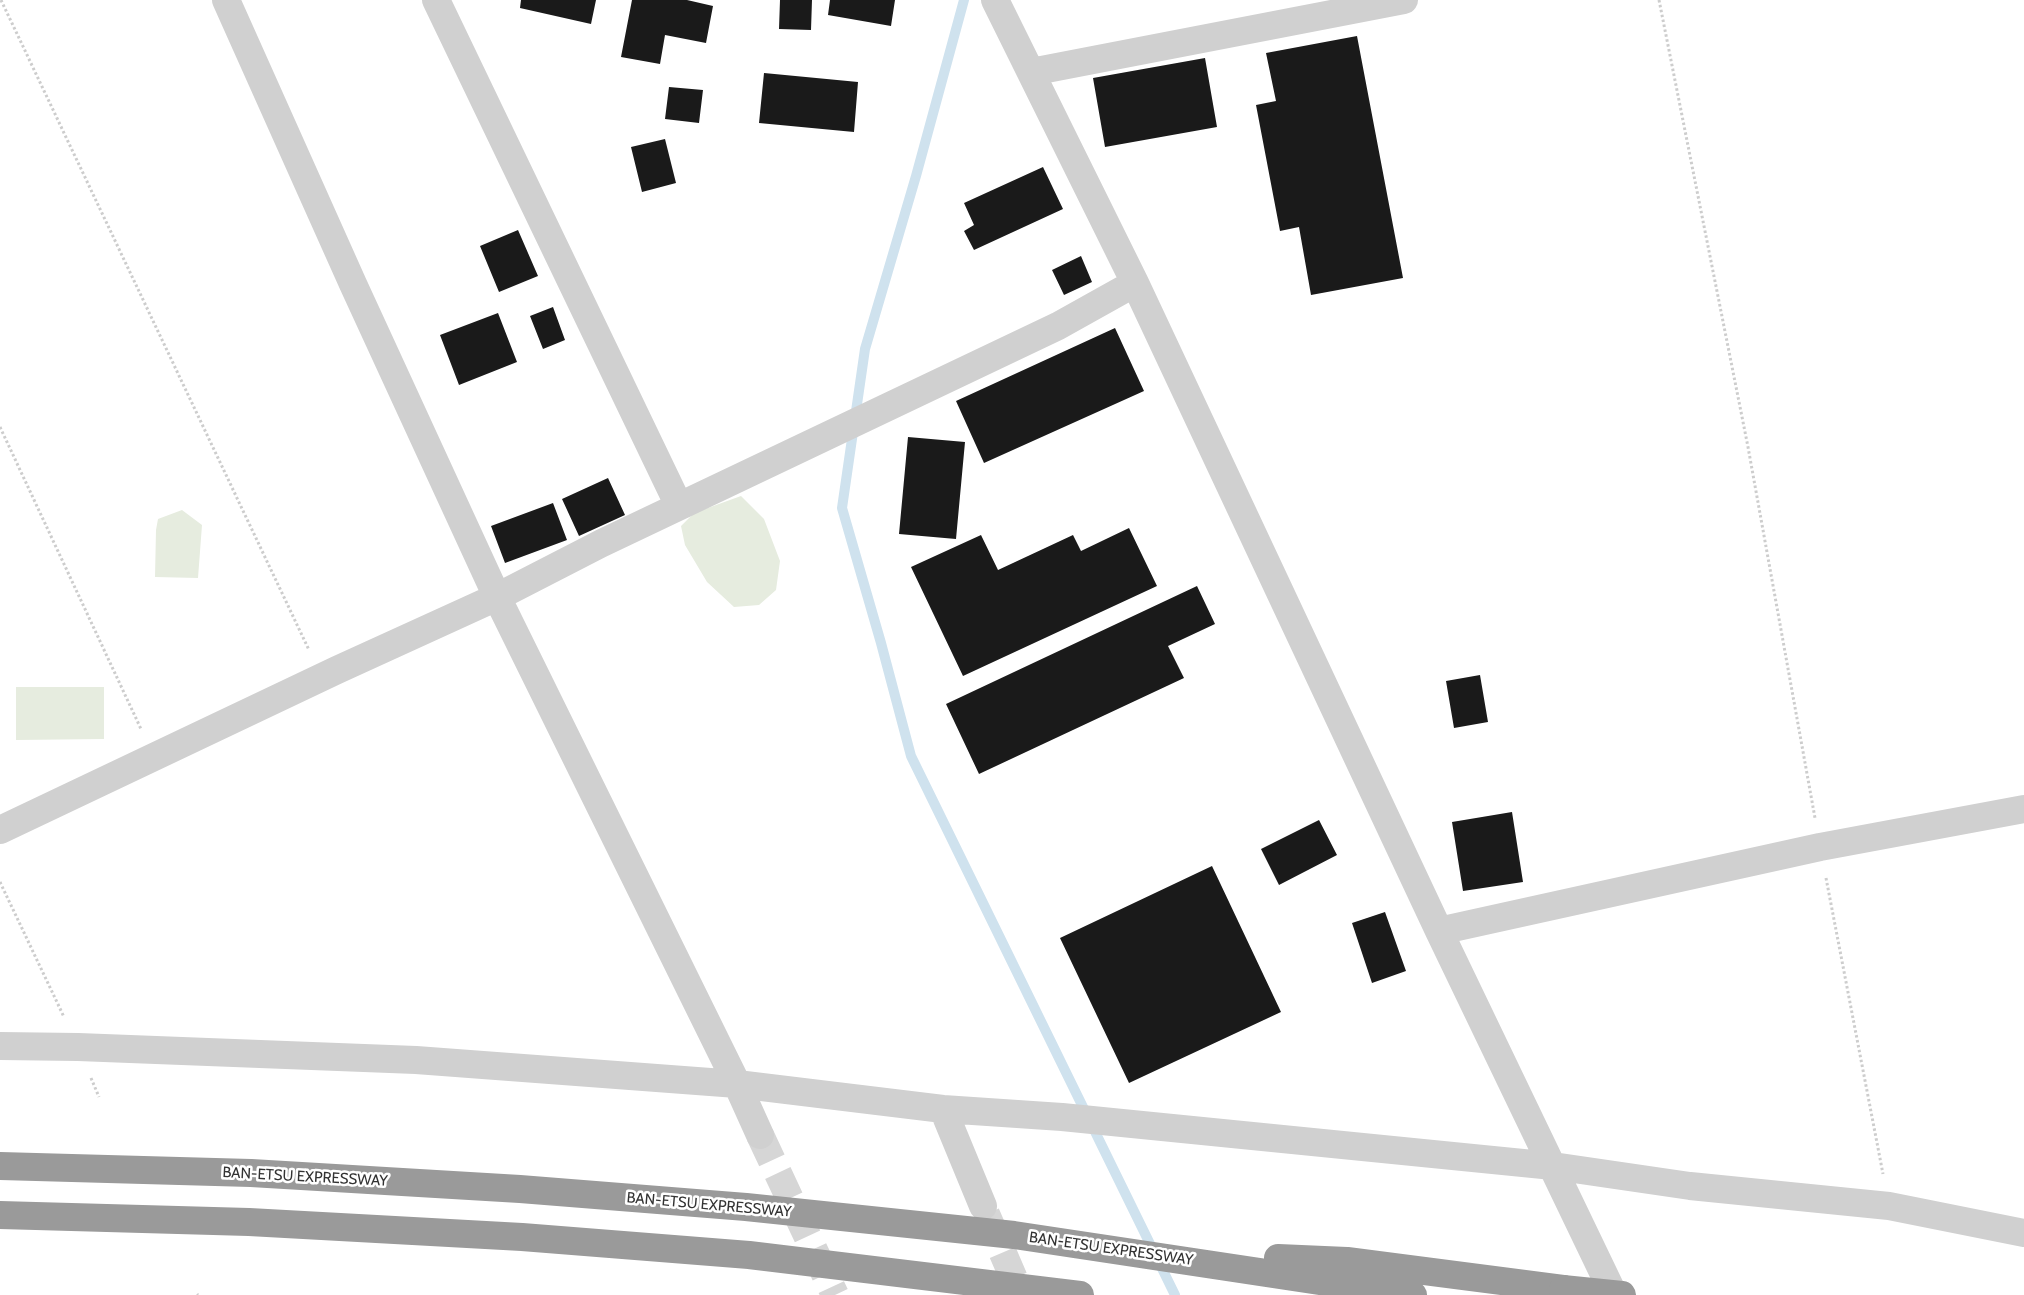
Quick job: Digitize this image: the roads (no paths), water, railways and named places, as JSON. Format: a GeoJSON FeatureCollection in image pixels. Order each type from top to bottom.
{"type":"FeatureCollection","features":[{"type":"Feature","properties":{"kind":"highway","name":"BAN-ETSU EXPRESSWAY"},"geometry":{"type":"LineString","coordinates":[[0,1166],[251,1173],[520,1189],[746,1207],[1014,1234],[1111,1249],[1349,1273]]}},
{"type":"Feature","properties":{"kind":"highway"},"geometry":{"type":"LineString","coordinates":[[0,1215],[249,1222],[522,1237],[749,1256],[1080,1295]]}},
{"type":"Feature","properties":{"kind":"highway"},"geometry":{"type":"LineString","coordinates":[[1349,1273],[1622,1295]]}},
{"type":"Feature","properties":{"kind":"highway"},"geometry":{"type":"LineString","coordinates":[[1349,1273],[1412,1295]]}},
{"type":"Feature","properties":{"kind":"highway"},"geometry":{"type":"LineString","coordinates":[[1035,1289],[1064,1295]]}},
{"type":"Feature","properties":{"kind":"street"},"geometry":{"type":"LineString","coordinates":[[226,0],[497,597],[737,1084],[760,1135]]}},
{"type":"Feature","properties":{"kind":"street"},"geometry":{"type":"LineString","coordinates":[[436,0],[679,506]]}},
{"type":"Feature","properties":{"kind":"street"},"geometry":{"type":"LineString","coordinates":[[1031,72],[1404,0]]}},
{"type":"Feature","properties":{"kind":"street"},"geometry":{"type":"LineString","coordinates":[[996,3],[1135,283],[1439,931],[1614,1295]]}},
{"type":"Feature","properties":{"kind":"street"},"geometry":{"type":"LineString","coordinates":[[0,830],[322,677],[497,597],[602,543],[1058,326],[1135,283]]}},
{"type":"Feature","properties":{"kind":"street"},"geometry":{"type":"LineString","coordinates":[[1439,931],[1820,847],[2024,809]]}},
{"type":"Feature","properties":{"kind":"street"},"geometry":{"type":"LineString","coordinates":[[0,1046],[78,1047],[416,1060],[737,1084],[943,1109],[1062,1117],[1553,1166],[1690,1186],[1889,1206],[2024,1233]]}},
{"type":"Feature","properties":{"kind":"street"},"geometry":{"type":"LineString","coordinates":[[943,1109],[983,1206]]}},
{"type":"Feature","properties":{"kind":"waterway"},"geometry":{"type":"LineString","coordinates":[[964,0],[916,176],[865,349],[842,508],[911,756],[1175,1295]]}},
{"type":"Feature","properties":{"kind":"tunnel"},"geometry":{"type":"LineString","coordinates":[[760,1135],[835,1295]]}},
{"type":"Feature","properties":{"kind":"tunnel"},"geometry":{"type":"LineString","coordinates":[[986,1214],[1021,1295]]}}]}
